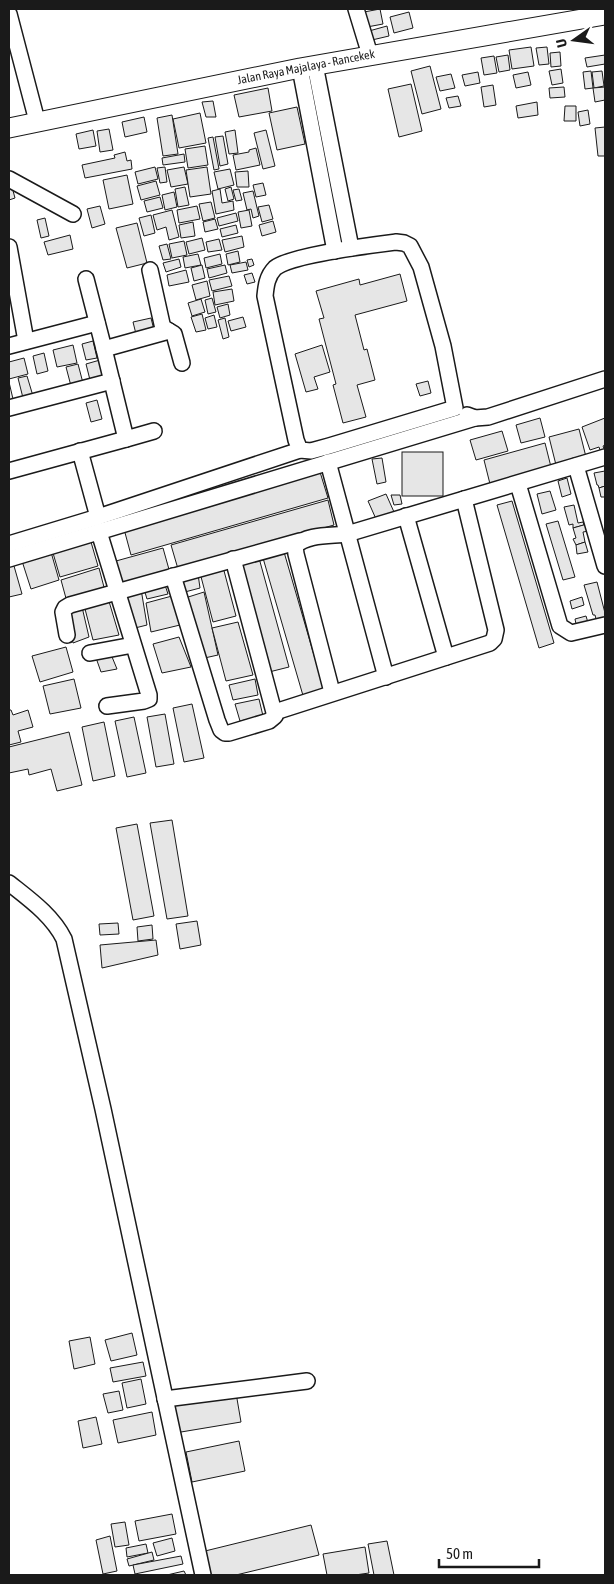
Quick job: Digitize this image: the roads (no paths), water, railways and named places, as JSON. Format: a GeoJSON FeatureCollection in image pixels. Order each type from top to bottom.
{"type":"FeatureCollection","features":[{"type":"Feature","properties":{"kind":"main road","name":"Jalan Raya Majalaya - Rancekek"},"geometry":{"type":"LineString","coordinates":[[9,128],[370,55],[605,15]]}},
{"type":"Feature","properties":{"kind":"street"},"geometry":{"type":"LineString","coordinates":[[356,9],[370,55]]}},
{"type":"Feature","properties":{"kind":"street"},"geometry":{"type":"LineString","coordinates":[[10,21],[37,121]]}},
{"type":"Feature","properties":{"kind":"street"},"geometry":{"type":"LineString","coordinates":[[307,67],[351,248]]}},
{"type":"Feature","properties":{"kind":"street"},"geometry":{"type":"LineString","coordinates":[[307,67],[335,251]]}},
{"type":"Feature","properties":{"kind":"street"},"geometry":{"type":"LineString","coordinates":[[9,179],[73,214]]}},
{"type":"Feature","properties":{"kind":"street"},"geometry":{"type":"LineString","coordinates":[[300,450],[296,440],[265,296],[266,284],[276,267],[288,262],[351,248],[396,242],[410,246],[421,267],[443,346],[455,408],[475,418]]}},
{"type":"Feature","properties":{"kind":"street"},"geometry":{"type":"LineString","coordinates":[[9,247],[26,341]]}},
{"type":"Feature","properties":{"kind":"street"},"geometry":{"type":"LineString","coordinates":[[150,270],[162,324],[164,328],[174,334],[182,363]]}},
{"type":"Feature","properties":{"kind":"street"},"geometry":{"type":"LineString","coordinates":[[86,279],[126,439]]}},
{"type":"Feature","properties":{"kind":"street"},"geometry":{"type":"LineString","coordinates":[[9,346],[97,323]]}},
{"type":"Feature","properties":{"kind":"street"},"geometry":{"type":"LineString","coordinates":[[104,349],[169,331]]}},
{"type":"Feature","properties":{"kind":"street"},"geometry":{"type":"LineString","coordinates":[[9,544],[223,495],[475,418],[488,417],[605,379]]}},
{"type":"Feature","properties":{"kind":"street"},"geometry":{"type":"LineString","coordinates":[[9,408],[112,381]]}},
{"type":"Feature","properties":{"kind":"street"},"geometry":{"type":"LineString","coordinates":[[9,559],[98,524],[300,450],[311,451],[455,408]]}},
{"type":"Feature","properties":{"kind":"street"},"geometry":{"type":"LineString","coordinates":[[9,471],[154,432]]}},
{"type":"Feature","properties":{"kind":"street"},"geometry":{"type":"LineString","coordinates":[[80,451],[117,592],[149,696],[149,699],[107,706]]}},
{"type":"Feature","properties":{"kind":"street"},"geometry":{"type":"LineString","coordinates":[[67,635],[64,608],[300,541],[347,534],[605,457]]}},
{"type":"Feature","properties":{"kind":"street"},"geometry":{"type":"LineString","coordinates":[[328,462],[386,677]]}},
{"type":"Feature","properties":{"kind":"street"},"geometry":{"type":"LineString","coordinates":[[576,466],[605,566]]}},
{"type":"Feature","properties":{"kind":"street"},"geometry":{"type":"LineString","coordinates":[[518,484],[560,626],[571,633],[605,625]]}},
{"type":"Feature","properties":{"kind":"street"},"geometry":{"type":"LineString","coordinates":[[275,712],[332,692],[386,677],[490,643],[494,639],[496,630],[464,499]]}},
{"type":"Feature","properties":{"kind":"street"},"geometry":{"type":"LineString","coordinates":[[406,516],[446,657]]}},
{"type":"Feature","properties":{"kind":"street"},"geometry":{"type":"LineString","coordinates":[[300,541],[295,546],[296,554],[332,692]]}},
{"type":"Feature","properties":{"kind":"street"},"geometry":{"type":"LineString","coordinates":[[174,576],[221,730],[225,734],[229,734],[269,720],[275,716],[233,560]]}},
{"type":"Feature","properties":{"kind":"street"},"geometry":{"type":"LineString","coordinates":[[90,653],[133,645]]}},
{"type":"Feature","properties":{"kind":"street"},"geometry":{"type":"LineString","coordinates":[[9,883],[55,923],[64,939],[103,1110],[203,1575]]}},
{"type":"Feature","properties":{"kind":"street"},"geometry":{"type":"LineString","coordinates":[[165,1399],[306,1381]]}}]}
